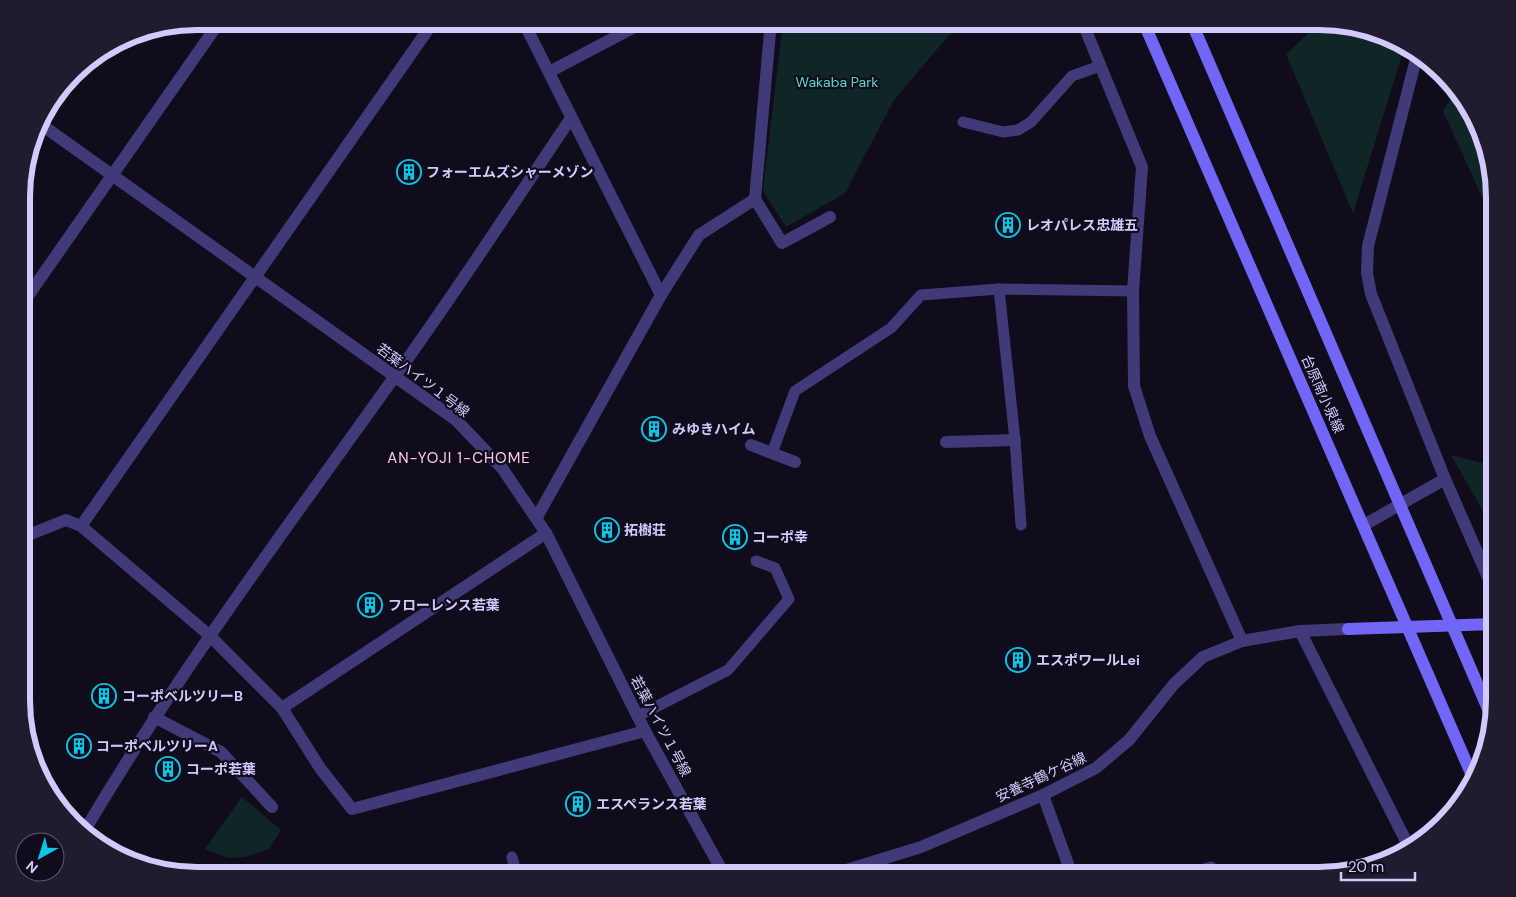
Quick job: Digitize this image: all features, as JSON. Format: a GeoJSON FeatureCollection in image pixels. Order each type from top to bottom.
{"type":"FeatureCollection","features":[{"type":"Feature","properties":{"kind":"street"},"geometry":{"type":"LineString","coordinates":[[30,293],[214,30]]}},
{"type":"Feature","properties":{"kind":"street"},"geometry":{"type":"LineString","coordinates":[[80,526],[428,30]]}},
{"type":"Feature","properties":{"kind":"street"},"geometry":{"type":"LineString","coordinates":[[527,30],[661,295]]}},
{"type":"Feature","properties":{"kind":"street"},"geometry":{"type":"LineString","coordinates":[[548,72],[629,30]]}},
{"type":"Feature","properties":{"kind":"street"},"geometry":{"type":"LineString","coordinates":[[770,30],[755,199],[782,242],[830,217]]}},
{"type":"Feature","properties":{"kind":"street"},"geometry":{"type":"LineString","coordinates":[[1086,30],[1142,167],[1133,292],[1134,386],[1136,394],[1150,436],[1242,641]]}},
{"type":"Feature","properties":{"kind":"street","name":"台原南小泉線"},"geometry":{"type":"LineString","coordinates":[[1147,30],[1470,771]]}},
{"type":"Feature","properties":{"kind":"street","name":"台原南小泉線"},"geometry":{"type":"LineString","coordinates":[[1195,30],[1486,704]]}},
{"type":"Feature","properties":{"kind":"street"},"geometry":{"type":"LineString","coordinates":[[1415,61],[1368,246],[1367,273],[1370,294],[1445,479],[1486,573]]}},
{"type":"Feature","properties":{"kind":"street"},"geometry":{"type":"LineString","coordinates":[[88,826],[154,717],[209,635],[395,377],[571,118]]}},
{"type":"Feature","properties":{"kind":"street","name":"若葉ハイツ１号線"},"geometry":{"type":"LineString","coordinates":[[45,128],[456,420],[502,468],[537,517],[546,533],[645,731],[719,867]]}},
{"type":"Feature","properties":{"kind":"street"},"geometry":{"type":"LineString","coordinates":[[537,517],[661,295],[699,235],[755,199]]}},
{"type":"Feature","properties":{"kind":"street"},"geometry":{"type":"LineString","coordinates":[[946,442],[1015,440]]}},
{"type":"Feature","properties":{"kind":"street"},"geometry":{"type":"LineString","coordinates":[[751,445],[795,462]]}},
{"type":"Feature","properties":{"kind":"street"},"geometry":{"type":"LineString","coordinates":[[1364,525],[1445,479]]}},
{"type":"Feature","properties":{"kind":"street"},"geometry":{"type":"LineString","coordinates":[[30,534],[66,520],[80,526],[209,635],[282,708],[320,768],[352,809],[645,731]]}},
{"type":"Feature","properties":{"kind":"street"},"geometry":{"type":"LineString","coordinates":[[282,708],[546,533]]}},
{"type":"Feature","properties":{"kind":"street","name":"安養寺鶴ケ谷線"},"geometry":{"type":"LineString","coordinates":[[856,867],[921,847],[1043,795],[1096,768],[1129,740],[1174,684],[1203,657],[1242,641],[1300,631],[1486,624]]}},
{"type":"Feature","properties":{"kind":"street"},"geometry":{"type":"LineString","coordinates":[[1300,631],[1407,842]]}},
{"type":"Feature","properties":{"kind":"street"},"geometry":{"type":"LineString","coordinates":[[154,717],[221,752],[272,806]]}},
{"type":"Feature","properties":{"kind":"street"},"geometry":{"type":"LineString","coordinates":[[1043,795],[1069,867]]}},
{"type":"Feature","properties":{"kind":"lane"},"geometry":{"type":"LineString","coordinates":[[963,122],[1003,132],[1018,130],[1031,122],[1072,76],[1100,66]]}},
{"type":"Feature","properties":{"kind":"lane"},"geometry":{"type":"LineString","coordinates":[[772,453],[795,391],[892,328],[921,295],[999,289],[1133,292]]}},
{"type":"Feature","properties":{"kind":"lane"},"geometry":{"type":"LineString","coordinates":[[999,289],[1015,440],[1021,525]]}},
{"type":"Feature","properties":{"kind":"lane"},"geometry":{"type":"LineString","coordinates":[[638,716],[728,670],[789,599],[776,568],[756,561]]}},
{"type":"Feature","properties":{"kind":"lane"},"geometry":{"type":"LineString","coordinates":[[512,856],[514,867]]}},
{"type":"Feature","properties":{"kind":"green space","name":"Wakaba Park"},"geometry":{"type":"Polygon","coordinates":[[[782,30],[953,30],[894,100],[845,193],[786,227],[763,191],[782,30]]]}},
{"type":"Feature","properties":{"kind":"green space"},"geometry":{"type":"Polygon","coordinates":[[[1312,30],[1340,31],[1362,36],[1403,52],[1353,213],[1286,54],[1312,30]]]}},
{"type":"Feature","properties":{"kind":"green space"},"geometry":{"type":"Polygon","coordinates":[[[1452,97],[1464,114],[1473,133],[1485,176],[1486,206],[1443,111],[1452,97]]]}},
{"type":"Feature","properties":{"kind":"green space"},"geometry":{"type":"Polygon","coordinates":[[[1451,455],[1486,464],[1486,516],[1451,455]]]}},
{"type":"Feature","properties":{"kind":"green space"},"geometry":{"type":"Polygon","coordinates":[[[242,797],[281,830],[269,849],[245,857],[228,858],[205,849],[242,797]]]}},
{"type":"Feature","properties":{"kind":"place","name":"フォーエムズシャーメゾン"},"geometry":{"type":"Point","coordinates":[409,172]}},
{"type":"Feature","properties":{"kind":"place","name":"レオパレス忠雄五"},"geometry":{"type":"Point","coordinates":[1008,225]}},
{"type":"Feature","properties":{"kind":"place","name":"みゆきハイム"},"geometry":{"type":"Point","coordinates":[654,429]}},
{"type":"Feature","properties":{"kind":"place","name":"拓樹荘"},"geometry":{"type":"Point","coordinates":[607,530]}},
{"type":"Feature","properties":{"kind":"place","name":"コーポ幸"},"geometry":{"type":"Point","coordinates":[735,537]}},
{"type":"Feature","properties":{"kind":"place","name":"フローレンス若葉"},"geometry":{"type":"Point","coordinates":[370,605]}},
{"type":"Feature","properties":{"kind":"place","name":"エスポワールLei"},"geometry":{"type":"Point","coordinates":[1018,660]}},
{"type":"Feature","properties":{"kind":"place","name":"コーポベルツリーB"},"geometry":{"type":"Point","coordinates":[104,696]}},
{"type":"Feature","properties":{"kind":"place","name":"コーポベルツリーA"},"geometry":{"type":"Point","coordinates":[79,746]}},
{"type":"Feature","properties":{"kind":"place","name":"コーポ若葉"},"geometry":{"type":"Point","coordinates":[168,769]}},
{"type":"Feature","properties":{"kind":"place","name":"エスペランス若葉"},"geometry":{"type":"Point","coordinates":[578,804]}},
{"type":"Feature","properties":{"kind":"district","name":"AN-YOJI 1-CHOME"},"geometry":{"type":"Point","coordinates":[459,458]}}]}
